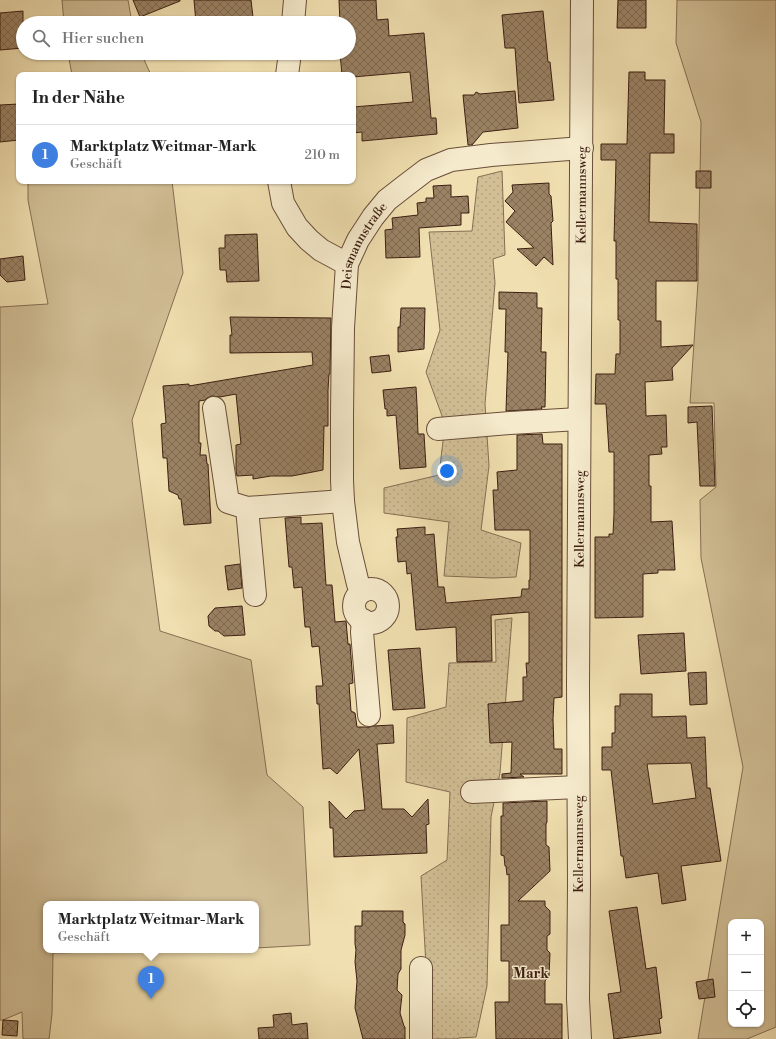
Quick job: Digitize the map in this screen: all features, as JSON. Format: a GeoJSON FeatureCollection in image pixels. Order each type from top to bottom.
{"type":"FeatureCollection","features":[{"type":"Feature","properties":{"kind":"street"},"geometry":{"type":"LineString","coordinates":[[294,16],[295,0]]}},
{"type":"Feature","properties":{"kind":"street","name":"Kellermannsweg"},"geometry":{"type":"LineString","coordinates":[[580,1039],[578,999],[578,787],[582,0]]}},
{"type":"Feature","properties":{"kind":"street"},"geometry":{"type":"LineString","coordinates":[[287,72],[289,60]]}},
{"type":"Feature","properties":{"kind":"street","name":"Deismannstraße"},"geometry":{"type":"LineString","coordinates":[[363,591],[358,584],[348,542],[343,501],[343,328],[347,264],[358,240],[373,217],[387,200],[426,170],[451,160],[491,155],[582,148]]}},
{"type":"Feature","properties":{"kind":"street"},"geometry":{"type":"LineString","coordinates":[[280,184],[283,203],[297,227],[321,250],[347,264]]}},
{"type":"Feature","properties":{"kind":"street"},"geometry":{"type":"LineString","coordinates":[[214,408],[228,502],[247,508],[343,501]]}},
{"type":"Feature","properties":{"kind":"street"},"geometry":{"type":"LineString","coordinates":[[438,428],[579,419]]}},
{"type":"Feature","properties":{"kind":"street"},"geometry":{"type":"LineString","coordinates":[[247,508],[255,595]]}},
{"type":"Feature","properties":{"kind":"street"},"geometry":{"type":"LineString","coordinates":[[372,589],[380,592],[386,598],[388,606],[386,615],[380,621],[371,623],[363,620],[356,614],[354,606],[357,597],[363,591],[372,589]]}},
{"type":"Feature","properties":{"kind":"street"},"geometry":{"type":"LineString","coordinates":[[363,620],[362,632],[368,715]]}},
{"type":"Feature","properties":{"kind":"street"},"geometry":{"type":"LineString","coordinates":[[472,792],[578,787]]}},
{"type":"Feature","properties":{"kind":"street"},"geometry":{"type":"LineString","coordinates":[[421,968],[421,1039]]}},
{"type":"Feature","properties":{"kind":"shaded area"},"geometry":{"type":"Polygon","coordinates":[[[62,0],[128,0],[131,16],[63,16],[62,0]]]}},
{"type":"Feature","properties":{"kind":"shaded area"},"geometry":{"type":"Polygon","coordinates":[[[677,0],[776,0],[776,1027],[747,1039],[698,1039],[743,767],[701,558],[700,500],[716,487],[714,403],[690,403],[698,282],[701,122],[676,43],[677,0]]]}},
{"type":"Feature","properties":{"kind":"shaded area"},"geometry":{"type":"Polygon","coordinates":[[[69,60],[144,60],[150,72],[71,72],[69,60]]]}},
{"type":"Feature","properties":{"kind":"shaded area"},"geometry":{"type":"Polygon","coordinates":[[[502,171],[505,255],[493,259],[495,283],[485,404],[489,466],[481,530],[521,543],[516,577],[493,578],[444,576],[449,522],[384,513],[384,488],[439,475],[445,424],[426,372],[440,330],[429,232],[472,231],[478,177],[502,171]]]}},
{"type":"Feature","properties":{"kind":"shaded area"},"geometry":{"type":"Polygon","coordinates":[[[28,184],[172,184],[183,273],[132,420],[160,631],[251,660],[267,775],[303,807],[310,945],[259,948],[259,901],[43,901],[43,953],[53,953],[52,1014],[49,1039],[23,1039],[22,1012],[0,1020],[0,307],[48,304],[28,200],[28,184]]]}},
{"type":"Feature","properties":{"kind":"shaded area"},"geometry":{"type":"Polygon","coordinates":[[[512,618],[500,773],[491,817],[487,986],[476,1037],[430,1039],[421,876],[447,860],[450,792],[406,782],[407,718],[446,707],[449,663],[496,662],[495,620],[512,618]]]}},
{"type":"Feature","properties":{"kind":"building"},"geometry":{"type":"Polygon","coordinates":[[[133,0],[180,0],[142,16],[140,16],[133,0]]]}},
{"type":"Feature","properties":{"kind":"building"},"geometry":{"type":"Polygon","coordinates":[[[194,0],[251,0],[253,16],[195,16],[194,0]]]}},
{"type":"Feature","properties":{"kind":"building"},"geometry":{"type":"Polygon","coordinates":[[[339,0],[376,0],[377,20],[388,19],[389,36],[424,33],[431,118],[436,118],[437,134],[362,141],[362,132],[356,133],[356,107],[413,102],[410,72],[356,77],[356,72],[342,72],[341,60],[356,60],[356,16],[340,16],[339,0]]]}},
{"type":"Feature","properties":{"kind":"building"},"geometry":{"type":"Polygon","coordinates":[[[618,0],[646,0],[646,28],[617,28],[618,0]]]}},
{"type":"Feature","properties":{"kind":"building"},"geometry":{"type":"Polygon","coordinates":[[[23,11],[23,16],[16,16],[16,49],[0,50],[0,13],[23,11]]]}},
{"type":"Feature","properties":{"kind":"building"},"geometry":{"type":"Polygon","coordinates":[[[543,11],[548,62],[550,62],[554,100],[519,103],[515,48],[505,48],[502,15],[543,11]]]}},
{"type":"Feature","properties":{"kind":"building"},"geometry":{"type":"Polygon","coordinates":[[[629,72],[645,72],[645,80],[665,80],[664,134],[674,134],[674,153],[650,153],[649,222],[697,224],[697,281],[656,281],[656,321],[661,321],[661,347],[693,345],[672,368],[673,380],[645,382],[646,416],[666,415],[667,447],[661,447],[662,454],[649,455],[651,522],[672,521],[675,570],[658,570],[658,573],[643,574],[643,617],[595,618],[595,537],[609,537],[609,534],[613,534],[614,514],[614,452],[609,452],[606,404],[595,404],[596,374],[615,374],[616,354],[620,354],[618,279],[616,279],[616,241],[614,241],[616,160],[601,160],[601,144],[627,144],[629,72]]]}},
{"type":"Feature","properties":{"kind":"building"},"geometry":{"type":"Polygon","coordinates":[[[515,91],[518,128],[483,132],[472,145],[468,145],[463,95],[474,95],[476,92],[480,94],[515,91]]]}},
{"type":"Feature","properties":{"kind":"building"},"geometry":{"type":"Polygon","coordinates":[[[16,104],[16,140],[0,142],[0,105],[16,104]]]}},
{"type":"Feature","properties":{"kind":"building"},"geometry":{"type":"Polygon","coordinates":[[[696,171],[711,171],[711,188],[696,188],[696,171]]]}},
{"type":"Feature","properties":{"kind":"building"},"geometry":{"type":"Polygon","coordinates":[[[549,183],[553,221],[551,223],[553,265],[544,257],[536,266],[517,249],[534,248],[506,222],[515,211],[505,201],[513,192],[512,185],[549,183]]]}},
{"type":"Feature","properties":{"kind":"building"},"geometry":{"type":"Polygon","coordinates":[[[451,185],[451,197],[468,196],[469,213],[461,213],[461,225],[419,228],[420,257],[386,258],[385,230],[393,229],[392,218],[418,215],[417,203],[426,202],[426,198],[434,198],[433,186],[451,185]]]}},
{"type":"Feature","properties":{"kind":"building"},"geometry":{"type":"Polygon","coordinates":[[[257,234],[259,281],[227,282],[226,270],[220,270],[219,248],[225,248],[225,235],[257,234]]]}},
{"type":"Feature","properties":{"kind":"building"},"geometry":{"type":"Polygon","coordinates":[[[23,256],[25,280],[7,282],[0,275],[0,259],[23,256]]]}},
{"type":"Feature","properties":{"kind":"building"},"geometry":{"type":"Polygon","coordinates":[[[499,292],[537,293],[537,308],[542,308],[541,352],[546,352],[545,407],[541,407],[542,409],[506,411],[508,352],[505,352],[506,309],[499,309],[499,292]]]}},
{"type":"Feature","properties":{"kind":"building"},"geometry":{"type":"Polygon","coordinates":[[[401,308],[425,308],[424,349],[398,352],[398,327],[400,327],[401,308]]]}},
{"type":"Feature","properties":{"kind":"building"},"geometry":{"type":"Polygon","coordinates":[[[230,317],[331,318],[328,426],[324,426],[323,470],[292,476],[271,476],[253,479],[253,475],[237,476],[236,445],[241,444],[236,394],[220,397],[212,396],[205,400],[199,401],[199,443],[201,443],[200,455],[206,455],[208,464],[211,523],[184,525],[181,499],[179,499],[178,495],[169,491],[167,458],[163,458],[161,424],[166,423],[163,386],[189,384],[189,386],[313,365],[312,352],[230,353],[230,335],[232,335],[230,317]]]}},
{"type":"Feature","properties":{"kind":"building"},"geometry":{"type":"Polygon","coordinates":[[[389,355],[391,371],[372,373],[370,357],[389,355]]]}},
{"type":"Feature","properties":{"kind":"building"},"geometry":{"type":"Polygon","coordinates":[[[416,387],[418,434],[424,434],[426,467],[400,469],[396,415],[387,416],[383,390],[416,387]]]}},
{"type":"Feature","properties":{"kind":"building"},"geometry":{"type":"Polygon","coordinates":[[[712,406],[715,486],[700,486],[697,422],[688,423],[688,407],[712,406]]]}},
{"type":"Feature","properties":{"kind":"building"},"geometry":{"type":"Polygon","coordinates":[[[542,434],[543,444],[562,444],[562,697],[554,698],[553,719],[554,749],[562,749],[562,774],[520,774],[524,777],[502,778],[502,774],[511,773],[512,742],[490,743],[488,704],[523,701],[523,677],[527,677],[526,663],[529,663],[529,612],[491,615],[492,661],[457,662],[456,627],[416,630],[411,573],[407,574],[406,561],[398,562],[396,537],[398,537],[397,529],[425,527],[425,535],[434,534],[438,587],[444,587],[446,603],[521,597],[522,589],[529,589],[530,530],[495,530],[493,490],[498,490],[497,472],[517,470],[517,435],[542,434]]]}},
{"type":"Feature","properties":{"kind":"building"},"geometry":{"type":"Polygon","coordinates":[[[301,517],[301,524],[322,523],[326,585],[332,585],[335,622],[346,621],[348,644],[350,644],[353,683],[349,684],[351,711],[355,713],[357,727],[393,725],[394,743],[377,744],[382,809],[404,809],[412,817],[428,799],[429,824],[426,825],[427,853],[334,857],[333,828],[330,828],[329,801],[346,819],[354,811],[365,810],[359,749],[337,774],[330,768],[323,769],[319,704],[317,704],[316,686],[323,686],[319,646],[312,647],[310,627],[305,627],[302,587],[294,588],[292,567],[289,567],[285,518],[301,517]]]}},
{"type":"Feature","properties":{"kind":"building"},"geometry":{"type":"Polygon","coordinates":[[[240,564],[242,588],[228,590],[225,566],[240,564]]]}},
{"type":"Feature","properties":{"kind":"building"},"geometry":{"type":"Polygon","coordinates":[[[242,606],[245,635],[224,636],[209,626],[208,616],[215,608],[242,606]]]}},
{"type":"Feature","properties":{"kind":"building"},"geometry":{"type":"Polygon","coordinates":[[[684,633],[686,671],[641,674],[638,635],[684,633]]]}},
{"type":"Feature","properties":{"kind":"building"},"geometry":{"type":"Polygon","coordinates":[[[420,648],[425,708],[393,710],[388,650],[420,648]]]}},
{"type":"Feature","properties":{"kind":"building"},"geometry":{"type":"Polygon","coordinates":[[[706,672],[707,704],[690,705],[688,673],[706,672]]]}},
{"type":"Feature","properties":{"kind":"building"},"geometry":{"type":"Polygon","coordinates":[[[620,694],[652,694],[652,717],[686,716],[687,738],[705,737],[707,788],[710,788],[721,861],[681,866],[686,900],[662,904],[658,873],[626,878],[623,856],[621,856],[611,770],[602,770],[602,747],[612,747],[612,733],[615,733],[615,706],[620,706],[620,694]],[[691,763],[647,764],[653,804],[696,798],[691,763]]]}},
{"type":"Feature","properties":{"kind":"building"},"geometry":{"type":"Polygon","coordinates":[[[547,801],[546,845],[549,847],[550,871],[518,901],[545,901],[545,906],[550,911],[550,934],[547,936],[547,950],[550,953],[549,976],[545,981],[545,1004],[562,1004],[562,1039],[496,1039],[495,1002],[509,1002],[509,961],[501,961],[501,925],[509,925],[509,874],[507,875],[504,856],[501,855],[501,816],[503,816],[503,803],[547,801]]]}},
{"type":"Feature","properties":{"kind":"building"},"geometry":{"type":"Polygon","coordinates":[[[637,907],[646,969],[656,967],[662,1018],[659,1019],[661,1033],[614,1039],[608,994],[621,992],[609,911],[637,907]]]}},
{"type":"Feature","properties":{"kind":"building"},"geometry":{"type":"Polygon","coordinates":[[[362,911],[403,911],[405,935],[401,950],[401,969],[398,974],[397,990],[402,995],[400,1013],[405,1027],[405,1039],[363,1039],[355,1008],[357,981],[355,962],[355,926],[362,926],[362,911]]]}},
{"type":"Feature","properties":{"kind":"building"},"geometry":{"type":"Polygon","coordinates":[[[713,979],[715,997],[699,999],[696,982],[713,979]]]}},
{"type":"Feature","properties":{"kind":"building"},"geometry":{"type":"Polygon","coordinates":[[[291,1013],[292,1025],[307,1023],[308,1039],[259,1039],[258,1028],[274,1027],[273,1015],[291,1013]]]}},
{"type":"Feature","properties":{"kind":"building"},"geometry":{"type":"Polygon","coordinates":[[[3,1020],[18,1021],[17,1036],[2,1035],[3,1020]]]}},
{"type":"Feature","properties":{"kind":"place","name":"Marktplatz Weitmar-Mark"},"geometry":{"type":"Point","coordinates":[151,999]}},
{"type":"Feature","properties":{"kind":"district","name":"Mark"},"geometry":{"type":"Point","coordinates":[531,973]}}]}
